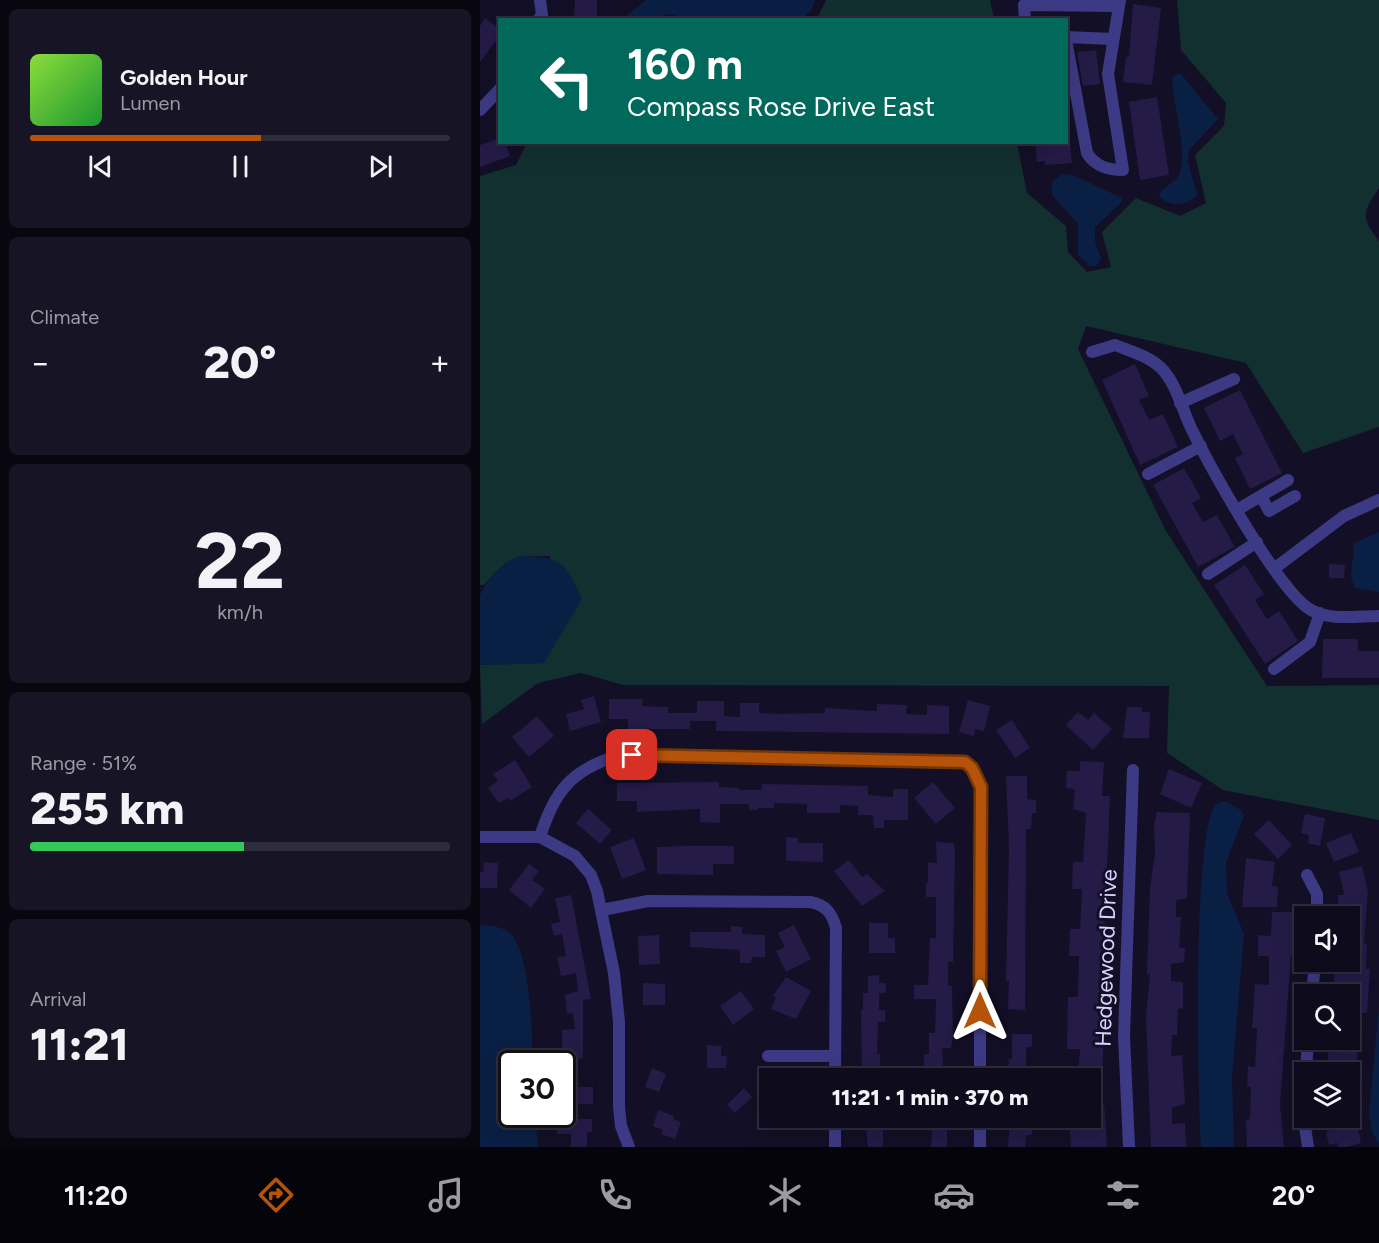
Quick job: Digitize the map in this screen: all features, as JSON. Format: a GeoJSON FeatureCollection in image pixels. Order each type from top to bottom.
{"type":"FeatureCollection","features":[{"type":"Feature","properties":{"kind":"street"},"geometry":{"type":"LineString","coordinates":[[1025,18],[1024,5],[1119,3],[1108,74],[1123,170],[1112,170],[1093,162],[1086,153],[1068,50]]}},
{"type":"Feature","properties":{"kind":"street"},"geometry":{"type":"LineString","coordinates":[[1068,39],[1113,39]]}},
{"type":"Feature","properties":{"kind":"street"},"geometry":{"type":"LineString","coordinates":[[480,110],[498,91]]}},
{"type":"Feature","properties":{"kind":"street"},"geometry":{"type":"LineString","coordinates":[[1092,352],[1115,345],[1151,360],[1162,369],[1201,447],[1237,510],[1295,596],[1311,610],[1320,613],[1379,616]]}},
{"type":"Feature","properties":{"kind":"street"},"geometry":{"type":"LineString","coordinates":[[1180,403],[1234,379]]}},
{"type":"Feature","properties":{"kind":"street"},"geometry":{"type":"LineString","coordinates":[[1148,474],[1201,447]]}},
{"type":"Feature","properties":{"kind":"street"},"geometry":{"type":"LineString","coordinates":[[1237,510],[1288,480]]}},
{"type":"Feature","properties":{"kind":"street"},"geometry":{"type":"LineString","coordinates":[[1261,496],[1269,511],[1294,496]]}},
{"type":"Feature","properties":{"kind":"street"},"geometry":{"type":"LineString","coordinates":[[1275,568],[1344,516],[1379,500]]}},
{"type":"Feature","properties":{"kind":"street"},"geometry":{"type":"LineString","coordinates":[[1208,574],[1257,542]]}},
{"type":"Feature","properties":{"kind":"street"},"geometry":{"type":"LineString","coordinates":[[1274,669],[1310,642],[1320,613]]}},
{"type":"Feature","properties":{"kind":"street"},"geometry":{"type":"LineString","coordinates":[[540,837],[553,802],[568,782],[591,766],[618,756],[954,760],[965,762],[972,768],[981,787],[980,1068]]}},
{"type":"Feature","properties":{"kind":"street","name":"Hedgewood Drive"},"geometry":{"type":"LineString","coordinates":[[1129,1147],[1124,1036],[1133,770]]}},
{"type":"Feature","properties":{"kind":"street"},"geometry":{"type":"LineString","coordinates":[[480,837],[540,837],[565,848],[584,864],[597,891],[617,999],[619,1107],[621,1126],[629,1147]]}},
{"type":"Feature","properties":{"kind":"street"},"geometry":{"type":"LineString","coordinates":[[1306,875],[1317,894],[1317,906]]}},
{"type":"Feature","properties":{"kind":"street"},"geometry":{"type":"LineString","coordinates":[[602,910],[648,901],[810,902],[826,908],[833,917],[836,928],[835,1068]]}},
{"type":"Feature","properties":{"kind":"street"},"geometry":{"type":"LineString","coordinates":[[768,1056],[835,1056]]}},
{"type":"Feature","properties":{"kind":"street"},"geometry":{"type":"LineString","coordinates":[[835,1128],[835,1147]]}},
{"type":"Feature","properties":{"kind":"street"},"geometry":{"type":"LineString","coordinates":[[980,1128],[980,1147]]}},
{"type":"Feature","properties":{"kind":"street"},"geometry":{"type":"LineString","coordinates":[[1305,1128],[1308,1147]]}},
{"type":"Feature","properties":{"kind":"green space"},"geometry":{"type":"Polygon","coordinates":[[[826,0],[990,0],[994,18],[817,18],[826,0]]]}},
{"type":"Feature","properties":{"kind":"green space"},"geometry":{"type":"Polygon","coordinates":[[[1177,0],[1379,0],[1379,188],[1367,209],[1366,220],[1379,241],[1379,427],[1303,453],[1246,363],[1086,326],[1078,349],[1166,531],[1267,686],[1379,685],[1379,820],[1223,790],[1167,753],[1169,686],[623,685],[581,673],[538,683],[482,724],[480,665],[544,663],[550,556],[527,556],[512,560],[500,568],[484,585],[480,585],[480,176],[516,165],[526,144],[1017,144],[1027,193],[1066,226],[1068,252],[1087,272],[1111,267],[1102,232],[1136,198],[1180,216],[1206,203],[1195,155],[1224,126],[1226,103],[1181,50],[1177,0]]]}},
{"type":"Feature","properties":{"kind":"water"},"geometry":{"type":"Polygon","coordinates":[[[646,0],[815,0],[811,11],[805,16],[784,18],[686,18],[668,14],[658,18],[624,18],[646,0]]]}},
{"type":"Feature","properties":{"kind":"water"},"geometry":{"type":"Polygon","coordinates":[[[1181,74],[1218,119],[1189,150],[1188,161],[1197,195],[1183,203],[1173,204],[1159,196],[1163,189],[1178,176],[1182,161],[1172,79],[1174,75],[1181,74]]]}},
{"type":"Feature","properties":{"kind":"water"},"geometry":{"type":"Polygon","coordinates":[[[1063,174],[1073,175],[1122,198],[1121,203],[1095,227],[1095,241],[1101,259],[1096,266],[1090,266],[1078,255],[1078,224],[1052,195],[1052,182],[1063,174]]]}},
{"type":"Feature","properties":{"kind":"water"},"geometry":{"type":"Polygon","coordinates":[[[1379,532],[1379,592],[1355,588],[1351,578],[1354,543],[1379,532]]]}},
{"type":"Feature","properties":{"kind":"water"},"geometry":{"type":"Polygon","coordinates":[[[519,556],[544,558],[560,564],[571,576],[582,599],[544,663],[480,665],[480,595],[496,572],[519,556]]]}},
{"type":"Feature","properties":{"kind":"water"},"geometry":{"type":"Polygon","coordinates":[[[1220,802],[1228,802],[1242,811],[1244,816],[1226,863],[1227,893],[1244,934],[1232,1078],[1234,1147],[1201,1147],[1198,967],[1203,862],[1208,825],[1216,805],[1220,802]]]}},
{"type":"Feature","properties":{"kind":"water"},"geometry":{"type":"Polygon","coordinates":[[[480,925],[504,929],[511,934],[523,960],[529,996],[533,1050],[498,1050],[498,1128],[536,1128],[538,1147],[480,1147],[480,925]]]}},
{"type":"Feature","properties":{"kind":"water"},"geometry":{"type":"Polygon","coordinates":[[[1379,1005],[1379,1144],[1372,1132],[1369,1114],[1379,1005]]]}},
{"type":"Feature","properties":{"kind":"building"},"geometry":{"type":"Polygon","coordinates":[[[575,0],[597,0],[597,18],[574,18],[575,0]]]}},
{"type":"Feature","properties":{"kind":"building"},"geometry":{"type":"Polygon","coordinates":[[[1133,4],[1161,8],[1152,85],[1123,82],[1126,57],[1129,57],[1133,4]]]}},
{"type":"Feature","properties":{"kind":"building"},"geometry":{"type":"Polygon","coordinates":[[[485,18],[498,28],[498,38],[480,62],[480,26],[485,18]]]}},
{"type":"Feature","properties":{"kind":"building"},"geometry":{"type":"Polygon","coordinates":[[[1096,50],[1100,84],[1083,86],[1077,52],[1096,50]]]}},
{"type":"Feature","properties":{"kind":"building"},"geometry":{"type":"Polygon","coordinates":[[[1157,97],[1169,175],[1140,180],[1129,102],[1157,97]]]}},
{"type":"Feature","properties":{"kind":"building"},"geometry":{"type":"Polygon","coordinates":[[[498,139],[498,144],[506,144],[510,156],[480,167],[480,145],[498,139]]]}},
{"type":"Feature","properties":{"kind":"building"},"geometry":{"type":"Polygon","coordinates":[[[1070,142],[1072,163],[1045,165],[1045,161],[1037,162],[1035,144],[1068,144],[1070,142]]]}},
{"type":"Feature","properties":{"kind":"building"},"geometry":{"type":"Polygon","coordinates":[[[1135,364],[1149,396],[1139,400],[1149,420],[1163,414],[1178,447],[1140,465],[1102,380],[1135,364]]]}},
{"type":"Feature","properties":{"kind":"building"},"geometry":{"type":"Polygon","coordinates":[[[1240,390],[1282,473],[1250,489],[1235,458],[1243,454],[1233,434],[1220,441],[1204,408],[1240,390]]]}},
{"type":"Feature","properties":{"kind":"building"},"geometry":{"type":"Polygon","coordinates":[[[1184,468],[1201,498],[1192,503],[1203,522],[1217,515],[1235,547],[1198,567],[1153,485],[1184,468]]]}},
{"type":"Feature","properties":{"kind":"building"},"geometry":{"type":"Polygon","coordinates":[[[1329,564],[1345,565],[1344,578],[1329,578],[1329,564]]]}},
{"type":"Feature","properties":{"kind":"building"},"geometry":{"type":"Polygon","coordinates":[[[1245,565],[1264,594],[1255,600],[1267,619],[1279,611],[1298,641],[1265,664],[1214,585],[1245,565]]]}},
{"type":"Feature","properties":{"kind":"building"},"geometry":{"type":"Polygon","coordinates":[[[1323,639],[1358,639],[1358,651],[1379,651],[1379,678],[1322,678],[1323,639]]]}},
{"type":"Feature","properties":{"kind":"building"},"geometry":{"type":"Polygon","coordinates":[[[594,696],[601,722],[570,731],[566,714],[584,709],[581,700],[594,696]]]}},
{"type":"Feature","properties":{"kind":"building"},"geometry":{"type":"Polygon","coordinates":[[[609,699],[643,699],[642,706],[668,707],[668,713],[697,713],[697,701],[724,701],[724,716],[740,717],[740,703],[759,703],[759,713],[782,714],[825,713],[825,708],[877,711],[877,704],[907,705],[906,714],[927,715],[927,705],[949,706],[949,734],[716,731],[716,721],[690,721],[690,729],[628,729],[628,719],[609,719],[609,699]]]}},
{"type":"Feature","properties":{"kind":"building"},"geometry":{"type":"Polygon","coordinates":[[[968,700],[990,706],[984,731],[975,729],[974,736],[959,732],[968,700]]]}},
{"type":"Feature","properties":{"kind":"building"},"geometry":{"type":"Polygon","coordinates":[[[1127,707],[1142,707],[1142,712],[1150,712],[1149,738],[1123,738],[1127,707]]]}},
{"type":"Feature","properties":{"kind":"building"},"geometry":{"type":"Polygon","coordinates":[[[1078,712],[1088,720],[1094,713],[1112,729],[1093,750],[1066,725],[1078,712]]]}},
{"type":"Feature","properties":{"kind":"building"},"geometry":{"type":"Polygon","coordinates":[[[537,716],[554,736],[529,757],[512,737],[537,716]]]}},
{"type":"Feature","properties":{"kind":"building"},"geometry":{"type":"Polygon","coordinates":[[[1012,720],[1030,748],[1015,758],[996,730],[1012,720]]]}},
{"type":"Feature","properties":{"kind":"building"},"geometry":{"type":"Polygon","coordinates":[[[515,760],[532,787],[510,801],[508,798],[499,803],[488,788],[498,781],[493,774],[515,760]]]}},
{"type":"Feature","properties":{"kind":"building"},"geometry":{"type":"Polygon","coordinates":[[[1080,761],[1104,762],[1102,796],[1110,796],[1101,1011],[1104,1011],[1102,1098],[1107,1147],[1071,1147],[1070,1128],[1101,1128],[1101,1068],[1079,1068],[1080,1049],[1067,1049],[1068,997],[1078,997],[1079,956],[1069,956],[1070,929],[1080,929],[1082,889],[1072,889],[1073,862],[1083,862],[1086,813],[1073,809],[1075,789],[1066,788],[1067,771],[1080,771],[1080,761]]]}},
{"type":"Feature","properties":{"kind":"building"},"geometry":{"type":"Polygon","coordinates":[[[1169,769],[1202,783],[1191,808],[1160,794],[1169,769]]]}},
{"type":"Feature","properties":{"kind":"building"},"geometry":{"type":"Polygon","coordinates":[[[1006,776],[1027,776],[1027,799],[1036,800],[1036,813],[1032,813],[1031,829],[1026,829],[1025,1010],[1008,1009],[1009,981],[1006,981],[1009,847],[1006,776]]]}},
{"type":"Feature","properties":{"kind":"building"},"geometry":{"type":"Polygon","coordinates":[[[719,782],[719,787],[739,788],[739,790],[761,790],[762,784],[868,786],[868,795],[893,797],[893,789],[908,789],[908,820],[884,820],[884,828],[874,828],[873,815],[858,815],[858,806],[840,805],[840,813],[807,813],[807,804],[774,803],[774,808],[758,808],[758,810],[749,810],[749,804],[720,804],[720,823],[700,822],[700,809],[637,812],[637,801],[617,801],[617,783],[719,782]]]}},
{"type":"Feature","properties":{"kind":"building"},"geometry":{"type":"Polygon","coordinates":[[[933,782],[955,808],[936,824],[914,798],[933,782]]]}},
{"type":"Feature","properties":{"kind":"building"},"geometry":{"type":"Polygon","coordinates":[[[588,809],[612,830],[600,844],[576,823],[588,809]]]}},
{"type":"Feature","properties":{"kind":"building"},"geometry":{"type":"Polygon","coordinates":[[[1157,812],[1190,813],[1187,898],[1176,900],[1176,917],[1181,917],[1179,948],[1185,948],[1184,962],[1171,964],[1171,981],[1183,982],[1183,1009],[1178,1008],[1177,1035],[1172,1035],[1171,1056],[1182,1055],[1185,1104],[1172,1108],[1172,1124],[1185,1123],[1186,1147],[1151,1147],[1146,1016],[1150,974],[1147,974],[1150,888],[1155,854],[1154,825],[1157,812]]]}},
{"type":"Feature","properties":{"kind":"building"},"geometry":{"type":"Polygon","coordinates":[[[1305,814],[1325,818],[1320,846],[1308,843],[1309,835],[1301,833],[1305,814]]]}},
{"type":"Feature","properties":{"kind":"building"},"geometry":{"type":"Polygon","coordinates":[[[1269,820],[1292,845],[1278,859],[1254,834],[1269,820]]]}},
{"type":"Feature","properties":{"kind":"building"},"geometry":{"type":"Polygon","coordinates":[[[1351,833],[1359,852],[1334,862],[1326,843],[1351,833]]]}},
{"type":"Feature","properties":{"kind":"building"},"geometry":{"type":"Polygon","coordinates":[[[786,837],[798,838],[798,843],[823,843],[823,862],[786,861],[786,837]]]}},
{"type":"Feature","properties":{"kind":"building"},"geometry":{"type":"Polygon","coordinates":[[[634,838],[646,870],[622,879],[610,847],[634,838]]]}},
{"type":"Feature","properties":{"kind":"building"},"geometry":{"type":"Polygon","coordinates":[[[936,842],[954,843],[953,962],[948,962],[948,986],[952,986],[953,1036],[951,1048],[942,1048],[943,1068],[924,1068],[924,1054],[929,1054],[929,1033],[935,1033],[936,999],[914,999],[914,985],[928,985],[930,938],[936,938],[936,897],[926,897],[926,883],[928,883],[928,862],[937,863],[936,842]]]}},
{"type":"Feature","properties":{"kind":"building"},"geometry":{"type":"Polygon","coordinates":[[[734,846],[734,864],[713,864],[713,875],[657,874],[657,847],[734,846]]]}},
{"type":"Feature","properties":{"kind":"building"},"geometry":{"type":"Polygon","coordinates":[[[1246,858],[1275,862],[1272,886],[1278,887],[1277,907],[1242,907],[1246,858]]]}},
{"type":"Feature","properties":{"kind":"building"},"geometry":{"type":"Polygon","coordinates":[[[849,860],[862,877],[867,874],[885,891],[862,906],[834,871],[849,860]]]}},
{"type":"Feature","properties":{"kind":"building"},"geometry":{"type":"Polygon","coordinates":[[[484,862],[498,863],[497,888],[480,888],[480,872],[483,872],[484,862]]]}},
{"type":"Feature","properties":{"kind":"building"},"geometry":{"type":"Polygon","coordinates":[[[529,864],[539,871],[532,880],[545,889],[531,908],[509,890],[529,864]]]}},
{"type":"Feature","properties":{"kind":"building"},"geometry":{"type":"Polygon","coordinates":[[[1362,866],[1368,892],[1364,944],[1367,944],[1366,969],[1370,969],[1367,1013],[1360,1013],[1360,984],[1334,984],[1335,972],[1360,972],[1360,906],[1338,906],[1338,895],[1344,895],[1339,872],[1362,866]]]}},
{"type":"Feature","properties":{"kind":"building"},"geometry":{"type":"Polygon","coordinates":[[[571,895],[591,999],[583,1000],[583,1058],[576,1059],[576,1050],[562,1050],[562,1030],[575,1029],[573,1013],[567,1014],[565,995],[578,991],[576,973],[561,976],[557,957],[566,956],[562,934],[554,936],[551,924],[560,922],[555,898],[571,895]]]}},
{"type":"Feature","properties":{"kind":"building"},"geometry":{"type":"Polygon","coordinates":[[[1272,912],[1294,912],[1294,956],[1291,956],[1280,1104],[1284,1147],[1247,1147],[1246,1120],[1250,1119],[1251,1087],[1247,1086],[1248,1066],[1255,1067],[1257,1028],[1252,1028],[1255,984],[1269,985],[1269,956],[1258,956],[1258,935],[1271,936],[1272,912]]]}},
{"type":"Feature","properties":{"kind":"building"},"geometry":{"type":"Polygon","coordinates":[[[869,923],[888,923],[888,938],[895,938],[895,953],[869,953],[869,923]]]}},
{"type":"Feature","properties":{"kind":"building"},"geometry":{"type":"Polygon","coordinates":[[[794,925],[811,959],[786,972],[776,951],[785,947],[778,933],[794,925]]]}},
{"type":"Feature","properties":{"kind":"building"},"geometry":{"type":"Polygon","coordinates":[[[731,926],[742,927],[742,934],[765,935],[765,957],[752,957],[751,963],[740,963],[740,950],[690,947],[690,932],[731,932],[731,926]]]}},
{"type":"Feature","properties":{"kind":"building"},"geometry":{"type":"Polygon","coordinates":[[[659,935],[660,964],[639,965],[638,936],[659,935]]]}},
{"type":"Feature","properties":{"kind":"building"},"geometry":{"type":"Polygon","coordinates":[[[879,975],[879,983],[886,983],[886,993],[879,993],[879,1010],[885,1010],[885,1022],[878,1022],[877,1054],[880,1054],[880,1068],[862,1068],[861,1010],[863,1010],[863,993],[868,993],[868,976],[879,975]]]}},
{"type":"Feature","properties":{"kind":"building"},"geometry":{"type":"Polygon","coordinates":[[[786,977],[811,991],[796,1019],[771,1009],[776,997],[773,996],[786,977]]]}},
{"type":"Feature","properties":{"kind":"building"},"geometry":{"type":"Polygon","coordinates":[[[643,983],[665,984],[665,1005],[643,1005],[643,983]]]}},
{"type":"Feature","properties":{"kind":"building"},"geometry":{"type":"Polygon","coordinates":[[[741,991],[754,1009],[733,1025],[720,1006],[741,991]]]}},
{"type":"Feature","properties":{"kind":"building"},"geometry":{"type":"Polygon","coordinates":[[[1012,1034],[1032,1034],[1032,1047],[1026,1047],[1026,1068],[1008,1068],[1009,1059],[1012,1059],[1012,1034]]]}},
{"type":"Feature","properties":{"kind":"building"},"geometry":{"type":"Polygon","coordinates":[[[707,1045],[721,1046],[721,1056],[727,1056],[726,1068],[707,1068],[707,1045]]]}},
{"type":"Feature","properties":{"kind":"building"},"geometry":{"type":"Polygon","coordinates":[[[1328,1050],[1357,1050],[1357,1062],[1328,1062],[1328,1050]]]}},
{"type":"Feature","properties":{"kind":"building"},"geometry":{"type":"Polygon","coordinates":[[[652,1068],[666,1074],[659,1092],[645,1087],[652,1068]]]}},
{"type":"Feature","properties":{"kind":"building"},"geometry":{"type":"Polygon","coordinates":[[[576,1087],[593,1087],[593,1104],[576,1104],[576,1087]]]}},
{"type":"Feature","properties":{"kind":"building"},"geometry":{"type":"Polygon","coordinates":[[[744,1088],[752,1097],[735,1113],[727,1105],[744,1088]]]}},
{"type":"Feature","properties":{"kind":"building"},"geometry":{"type":"Polygon","coordinates":[[[658,1110],[674,1116],[673,1119],[681,1122],[675,1139],[661,1134],[663,1130],[653,1126],[658,1110]]]}},
{"type":"Feature","properties":{"kind":"building"},"geometry":{"type":"Polygon","coordinates":[[[576,1119],[592,1119],[592,1132],[587,1132],[587,1147],[571,1147],[571,1134],[557,1134],[557,1128],[576,1128],[576,1119]]]}},
{"type":"Feature","properties":{"kind":"building"},"geometry":{"type":"Polygon","coordinates":[[[866,1128],[883,1128],[883,1147],[868,1147],[866,1128]]]}},
{"type":"Feature","properties":{"kind":"building"},"geometry":{"type":"Polygon","coordinates":[[[927,1128],[947,1128],[947,1147],[931,1147],[932,1130],[927,1130],[927,1128]]]}},
{"type":"Feature","properties":{"kind":"building"},"geometry":{"type":"Polygon","coordinates":[[[1009,1128],[1032,1128],[1032,1135],[1026,1135],[1025,1147],[1008,1147],[1009,1128]]]}},
{"type":"Feature","properties":{"kind":"building"},"geometry":{"type":"Polygon","coordinates":[[[1331,1128],[1358,1128],[1361,1143],[1347,1147],[1338,1147],[1337,1143],[1329,1145],[1326,1132],[1331,1128]]]}},
{"type":"Feature","properties":{"kind":"route"},"geometry":{"type":"LineString","coordinates":[[632,755],[965,762],[972,768],[981,787],[980,1011]]}}]}
